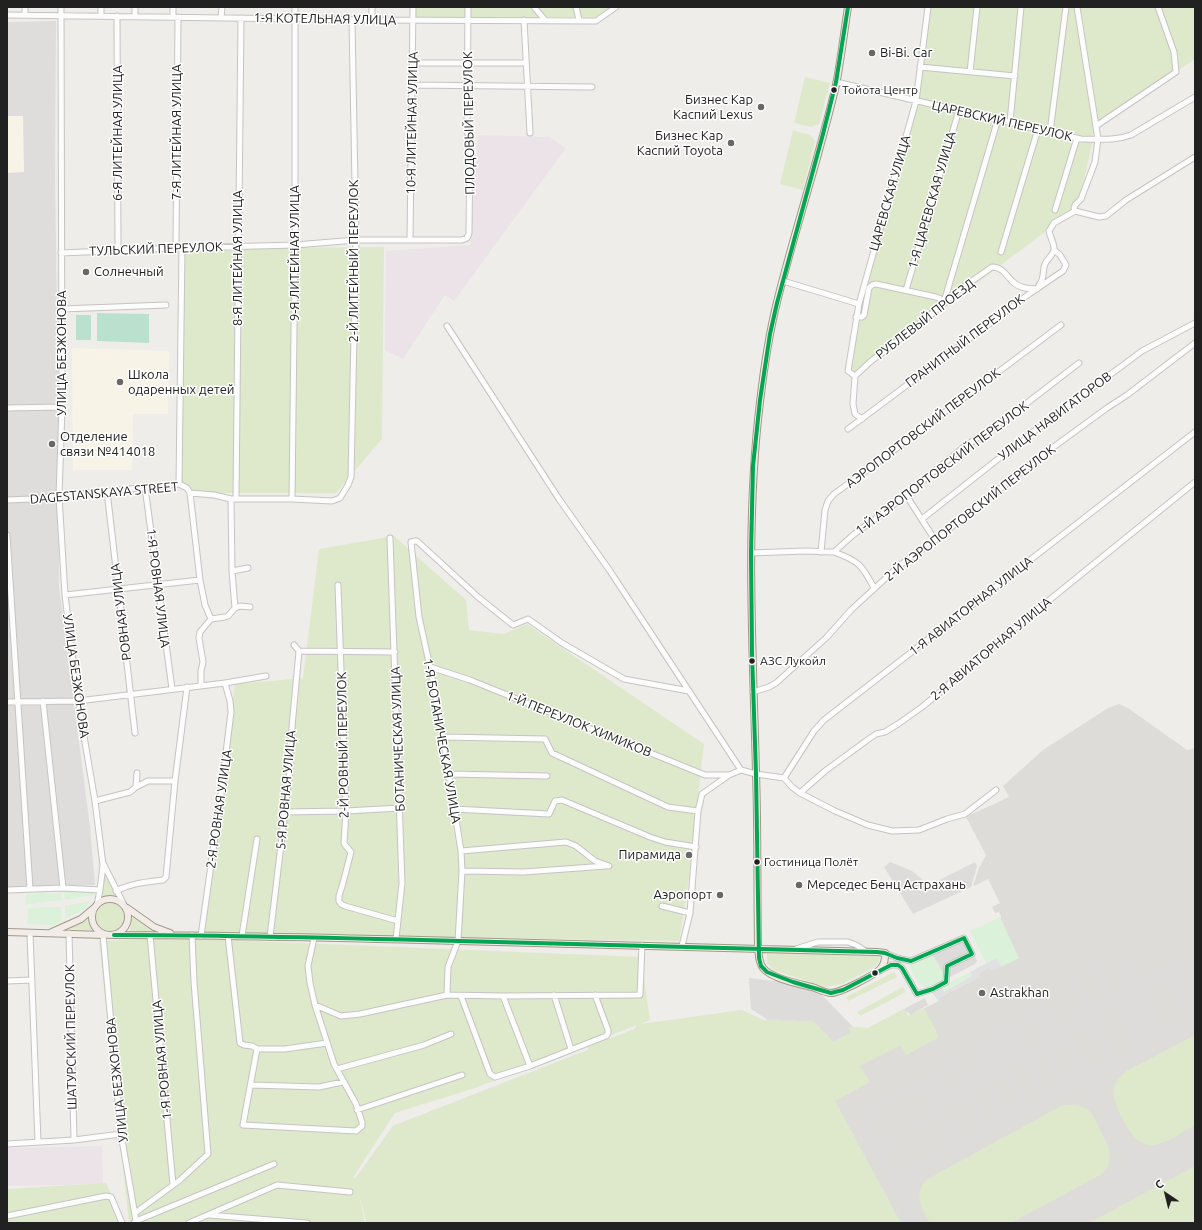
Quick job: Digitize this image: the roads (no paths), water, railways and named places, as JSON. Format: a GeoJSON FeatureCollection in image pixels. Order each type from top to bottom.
{"type":"FeatureCollection","features":[{"type":"Feature","properties":{"kind":"main road"},"geometry":{"type":"LineString","coordinates":[[7,932],[105,935],[396,939],[758,948],[867,952],[884,953],[885,958],[883,965],[876,972],[843,990],[831,993],[792,982],[767,972],[761,966],[758,948],[751,553],[753,466],[760,400],[770,334],[783,281],[824,134],[836,82],[848,7]]}},
{"type":"Feature","properties":{"kind":"main road"},"geometry":{"type":"LineString","coordinates":[[46,933],[59,929],[86,916],[106,899],[114,899],[120,901],[154,927],[180,935]]}},
{"type":"Feature","properties":{"kind":"main road"},"geometry":{"type":"LineString","coordinates":[[96,906],[92,914],[92,921],[95,927],[105,935]]}},
{"type":"Feature","properties":{"kind":"main road"},"geometry":{"type":"LineString","coordinates":[[114,935],[121,932],[126,927],[128,913],[125,906]]}},
{"type":"Feature","properties":{"kind":"street"},"geometry":{"type":"LineString","coordinates":[[25,7],[25,15]]}},
{"type":"Feature","properties":{"kind":"street","name":"УЛИЦА БЕЗЖОНОВА"},"geometry":{"type":"LineString","coordinates":[[60,7],[62,407],[59,496],[65,595],[78,701],[95,801],[103,864]]}},
{"type":"Feature","properties":{"kind":"street"},"geometry":{"type":"LineString","coordinates":[[101,7],[101,16]]}},
{"type":"Feature","properties":{"kind":"street"},"geometry":{"type":"LineString","coordinates":[[135,7],[135,16]]}},
{"type":"Feature","properties":{"kind":"street","name":"7-Я ЛИТЕЙНАЯ УЛИЦА"},"geometry":{"type":"LineString","coordinates":[[173,7],[175,17],[176,248]]}},
{"type":"Feature","properties":{"kind":"street"},"geometry":{"type":"LineString","coordinates":[[221,18],[222,7]]}},
{"type":"Feature","properties":{"kind":"street","name":"9-Я ЛИТЕЙНАЯ УЛИЦА"},"geometry":{"type":"LineString","coordinates":[[292,499],[296,7]]}},
{"type":"Feature","properties":{"kind":"street"},"geometry":{"type":"LineString","coordinates":[[372,7],[372,20]]}},
{"type":"Feature","properties":{"kind":"street","name":"10-Я ЛИТЕЙНАЯ УЛИЦА"},"geometry":{"type":"LineString","coordinates":[[410,239],[413,7]]}},
{"type":"Feature","properties":{"kind":"street","name":"ПЛОДОВЫЙ ПЕРЕУЛОК"},"geometry":{"type":"LineString","coordinates":[[467,238],[469,233],[470,138],[467,132],[468,7]]}},
{"type":"Feature","properties":{"kind":"street"},"geometry":{"type":"LineString","coordinates":[[534,7],[544,20]]}},
{"type":"Feature","properties":{"kind":"street"},"geometry":{"type":"LineString","coordinates":[[576,7],[579,20]]}},
{"type":"Feature","properties":{"kind":"street","name":"1-Я КОТЕЛЬНАЯ УЛИЦА"},"geometry":{"type":"LineString","coordinates":[[7,15],[467,21],[596,20],[616,7]]}},
{"type":"Feature","properties":{"kind":"street","name":"ЦАРЕВСКАЯ УЛИЦА"},"geometry":{"type":"LineString","coordinates":[[855,376],[848,371],[856,317],[916,101],[928,7]]}},
{"type":"Feature","properties":{"kind":"street"},"geometry":{"type":"LineString","coordinates":[[970,72],[977,7]]}},
{"type":"Feature","properties":{"kind":"street"},"geometry":{"type":"LineString","coordinates":[[1010,122],[1021,7]]}},
{"type":"Feature","properties":{"kind":"street"},"geometry":{"type":"LineString","coordinates":[[1050,132],[1066,7]]}},
{"type":"Feature","properties":{"kind":"street"},"geometry":{"type":"LineString","coordinates":[[1075,211],[1075,205],[1081,199],[1095,162],[1098,139],[1077,7]]}},
{"type":"Feature","properties":{"kind":"street"},"geometry":{"type":"LineString","coordinates":[[1096,128],[1096,126],[1176,72],[1174,52],[1158,7]]}},
{"type":"Feature","properties":{"kind":"street","name":"6-Я ЛИТЕЙНАЯ УЛИЦА"},"geometry":{"type":"LineString","coordinates":[[117,16],[118,250]]}},
{"type":"Feature","properties":{"kind":"street","name":"8-Я ЛИТЕЙНАЯ УЛИЦА"},"geometry":{"type":"LineString","coordinates":[[234,498],[241,18]]}},
{"type":"Feature","properties":{"kind":"street","name":"2-Й ЛИТЕЙНЫЙ ПЕРЕУЛОК"},"geometry":{"type":"LineString","coordinates":[[340,498],[351,477],[356,240],[352,20]]}},
{"type":"Feature","properties":{"kind":"street"},"geometry":{"type":"LineString","coordinates":[[524,20],[530,133]]}},
{"type":"Feature","properties":{"kind":"street"},"geometry":{"type":"LineString","coordinates":[[412,63],[526,63]]}},
{"type":"Feature","properties":{"kind":"street"},"geometry":{"type":"LineString","coordinates":[[920,67],[1015,76]]}},
{"type":"Feature","properties":{"kind":"street","name":"ЦАРЕВСКИЙ ПЕРЕУЛОК"},"geometry":{"type":"LineString","coordinates":[[836,82],[1082,139],[1107,140],[1131,135],[1195,97]]}},
{"type":"Feature","properties":{"kind":"street"},"geometry":{"type":"LineString","coordinates":[[412,85],[527,85],[592,87]]}},
{"type":"Feature","properties":{"kind":"street","name":"1-Я ЦАРЕВСКАЯ УЛИЦА"},"geometry":{"type":"LineString","coordinates":[[906,290],[959,110]]}},
{"type":"Feature","properties":{"kind":"street"},"geometry":{"type":"LineString","coordinates":[[856,317],[864,316],[869,288],[876,284],[936,297],[944,302],[998,119]]}},
{"type":"Feature","properties":{"kind":"street"},"geometry":{"type":"LineString","coordinates":[[1001,252],[1038,129]]}},
{"type":"Feature","properties":{"kind":"street"},"geometry":{"type":"LineString","coordinates":[[1055,210],[1077,138]]}},
{"type":"Feature","properties":{"kind":"street"},"geometry":{"type":"LineString","coordinates":[[1037,288],[1042,282],[1044,265],[1054,250],[1049,231],[1054,223],[1075,211],[1099,217],[1106,216],[1126,200],[1195,157]]}},
{"type":"Feature","properties":{"kind":"street","name":"ТУЛЬСКИЙ ПЕРЕУЛОК"},"geometry":{"type":"LineString","coordinates":[[61,253],[238,247],[356,240],[462,240],[467,238]]}},
{"type":"Feature","properties":{"kind":"street"},"geometry":{"type":"LineString","coordinates":[[179,484],[182,248]]}},
{"type":"Feature","properties":{"kind":"street","name":"ГРАНИТНЫЙ ПЕРЕУЛОК"},"geometry":{"type":"LineString","coordinates":[[848,429],[1037,288],[1063,271],[1066,265],[1060,255],[1054,250]]}},
{"type":"Feature","properties":{"kind":"street","name":"РУБЛЕВЫЙ ПРОЕЗД"},"geometry":{"type":"LineString","coordinates":[[855,376],[870,362],[959,290],[992,267],[1001,269],[1013,282],[1024,288],[1037,288]]}},
{"type":"Feature","properties":{"kind":"street"},"geometry":{"type":"LineString","coordinates":[[783,281],[859,304]]}},
{"type":"Feature","properties":{"kind":"street"},"geometry":{"type":"LineString","coordinates":[[62,309],[166,305]]}},
{"type":"Feature","properties":{"kind":"street","name":"УЛИЦА НАВИГАТОРОВ"},"geometry":{"type":"LineString","coordinates":[[922,519],[998,459],[1014,449],[1074,401],[1142,351],[1195,323]]}},
{"type":"Feature","properties":{"kind":"street","name":"АЭРОПОРТОВСКИЙ ПЕРЕУЛОК"},"geometry":{"type":"LineString","coordinates":[[821,552],[825,510],[828,501],[834,494],[1061,325]]}},
{"type":"Feature","properties":{"kind":"street"},"geometry":{"type":"LineString","coordinates":[[447,326],[559,499],[610,571],[741,770]]}},
{"type":"Feature","properties":{"kind":"street","name":"2-Й АЭРОПОРТОВСКИЙ ПЕРЕУЛОК"},"geometry":{"type":"LineString","coordinates":[[754,692],[776,683],[827,637],[851,610],[900,565],[936,540],[1044,454],[1106,408],[1127,396],[1195,343]]}},
{"type":"Feature","properties":{"kind":"street","name":"1-Й АЭРОПОРТОВСКИЙ ПЕРЕУЛОК"},"geometry":{"type":"LineString","coordinates":[[834,552],[853,535],[906,495],[964,448],[1010,416],[1079,363]]}},
{"type":"Feature","properties":{"kind":"street"},"geometry":{"type":"LineString","coordinates":[[855,376],[853,404],[854,414],[862,419]]}},
{"type":"Feature","properties":{"kind":"street"},"geometry":{"type":"LineString","coordinates":[[7,408],[62,407]]}},
{"type":"Feature","properties":{"kind":"street","name":"1-Я АВИАТОРНАЯ УЛИЦА"},"geometry":{"type":"LineString","coordinates":[[784,778],[814,731],[824,720],[1195,432]]}},
{"type":"Feature","properties":{"kind":"street","name":"2-Я АВИАТОРНАЯ УЛИЦА"},"geometry":{"type":"LineString","coordinates":[[800,793],[825,771],[866,741],[876,734],[885,732],[922,707],[945,688],[963,670],[1195,482]]}},
{"type":"Feature","properties":{"kind":"street","name":"DAGESTANSKAYA STREET"},"geometry":{"type":"LineString","coordinates":[[7,500],[31,499],[179,484],[187,488],[190,493],[234,498],[332,501],[340,498]]}},
{"type":"Feature","properties":{"kind":"street","name":"1-Я РОВНАЯ УЛИЦА"},"geometry":{"type":"LineString","coordinates":[[145,487],[172,689]]}},
{"type":"Feature","properties":{"kind":"street","name":"РОВНАЯ УЛИЦА"},"geometry":{"type":"LineString","coordinates":[[107,491],[135,733]]}},
{"type":"Feature","properties":{"kind":"street"},"geometry":{"type":"LineString","coordinates":[[190,493],[200,580],[205,605],[211,619]]}},
{"type":"Feature","properties":{"kind":"street"},"geometry":{"type":"LineString","coordinates":[[906,495],[936,540]]}},
{"type":"Feature","properties":{"kind":"street"},"geometry":{"type":"LineString","coordinates":[[234,498],[232,572],[235,608]]}},
{"type":"Feature","properties":{"kind":"street"},"geometry":{"type":"LineString","coordinates":[[7,535],[30,889]]}},
{"type":"Feature","properties":{"kind":"street","name":"БОТАНИЧЕСКАЯ УЛИЦА"},"geometry":{"type":"LineString","coordinates":[[390,538],[402,883],[396,939]]}},
{"type":"Feature","properties":{"kind":"street","name":"1-Я БОТАНИЧЕСКАЯ УЛИЦА"},"geometry":{"type":"LineString","coordinates":[[448,995],[448,967],[458,941],[462,871],[461,851],[443,737],[419,617],[411,542],[417,541],[478,597],[513,625],[528,619],[562,643],[624,679],[689,691]]}},
{"type":"Feature","properties":{"kind":"street"},"geometry":{"type":"LineString","coordinates":[[751,553],[804,551],[834,552],[852,558],[864,569],[874,588]]}},
{"type":"Feature","properties":{"kind":"street"},"geometry":{"type":"LineString","coordinates":[[232,572],[248,568]]}},
{"type":"Feature","properties":{"kind":"street"},"geometry":{"type":"LineString","coordinates":[[65,595],[200,580]]}},
{"type":"Feature","properties":{"kind":"street","name":"2-Й РОВНЫЙ ПЕРЕУЛОК"},"geometry":{"type":"LineString","coordinates":[[338,585],[346,811],[344,843],[351,852],[339,901],[345,906],[398,921]]}},
{"type":"Feature","properties":{"kind":"street"},"geometry":{"type":"LineString","coordinates":[[201,685],[201,671],[203,662],[199,638],[200,632],[211,619],[228,616],[235,608],[240,606],[250,607]]}},
{"type":"Feature","properties":{"kind":"street"},"geometry":{"type":"LineString","coordinates":[[294,645],[299,651],[395,652]]}},
{"type":"Feature","properties":{"kind":"street","name":"5-Я РОВНАЯ УЛИЦА"},"geometry":{"type":"LineString","coordinates":[[270,937],[290,769],[290,748],[299,651]]}},
{"type":"Feature","properties":{"kind":"street","name":"1-Й ПЕРЕУЛОК ХИМИКОВ"},"geometry":{"type":"LineString","coordinates":[[430,667],[470,680],[705,775],[729,775]]}},
{"type":"Feature","properties":{"kind":"street"},"geometry":{"type":"LineString","coordinates":[[7,702],[78,701],[225,683],[266,676]]}},
{"type":"Feature","properties":{"kind":"street","name":"2-Я РОВНАЯ УЛИЦА"},"geometry":{"type":"LineString","coordinates":[[201,936],[231,712],[230,701],[225,683]]}},
{"type":"Feature","properties":{"kind":"street"},"geometry":{"type":"LineString","coordinates":[[116,891],[138,883],[163,880],[165,878],[187,687]]}},
{"type":"Feature","properties":{"kind":"street"},"geometry":{"type":"LineString","coordinates":[[43,701],[62,888]]}},
{"type":"Feature","properties":{"kind":"street"},"geometry":{"type":"LineString","coordinates":[[443,737],[544,739],[552,753],[668,807],[698,811]]}},
{"type":"Feature","properties":{"kind":"street"},"geometry":{"type":"LineString","coordinates":[[682,946],[690,913],[698,811],[702,794],[729,775],[741,770],[784,778],[800,793],[835,811],[868,825],[892,831],[919,830],[965,814],[996,790]]}},
{"type":"Feature","properties":{"kind":"street"},"geometry":{"type":"LineString","coordinates":[[136,787],[137,774]]}},
{"type":"Feature","properties":{"kind":"street"},"geometry":{"type":"LineString","coordinates":[[449,774],[547,776]]}},
{"type":"Feature","properties":{"kind":"street"},"geometry":{"type":"LineString","coordinates":[[95,801],[130,792],[136,787],[148,782],[175,781]]}},
{"type":"Feature","properties":{"kind":"street"},"geometry":{"type":"LineString","coordinates":[[454,809],[549,814],[555,801],[562,800],[650,837],[665,842],[696,847]]}},
{"type":"Feature","properties":{"kind":"street"},"geometry":{"type":"LineString","coordinates":[[285,812],[400,808]]}},
{"type":"Feature","properties":{"kind":"street"},"geometry":{"type":"LineString","coordinates":[[242,936],[257,839]]}},
{"type":"Feature","properties":{"kind":"street"},"geometry":{"type":"LineString","coordinates":[[461,851],[566,842],[576,846],[595,861],[609,866],[524,872],[462,871]]}},
{"type":"Feature","properties":{"kind":"street"},"geometry":{"type":"LineString","coordinates":[[103,864],[125,906]]}},
{"type":"Feature","properties":{"kind":"street"},"geometry":{"type":"LineString","coordinates":[[96,906],[100,890],[103,864]]}},
{"type":"Feature","properties":{"kind":"street"},"geometry":{"type":"LineString","coordinates":[[7,890],[62,888],[100,890]]}},
{"type":"Feature","properties":{"kind":"street"},"geometry":{"type":"LineString","coordinates":[[662,906],[690,913]]}},
{"type":"Feature","properties":{"kind":"street"},"geometry":{"type":"LineString","coordinates":[[30,933],[38,1142]]}},
{"type":"Feature","properties":{"kind":"street","name":"ШАТУРСКИЙ ПЕРЕУЛОК"},"geometry":{"type":"LineString","coordinates":[[69,933],[74,1140]]}},
{"type":"Feature","properties":{"kind":"street","name":"УЛИЦА БЕЗЖОНОВА"},"geometry":{"type":"LineString","coordinates":[[105,935],[121,1134],[135,1213],[135,1222]]}},
{"type":"Feature","properties":{"kind":"street","name":"1-Я РОВНАЯ УЛИЦА"},"geometry":{"type":"LineString","coordinates":[[150,935],[174,1185]]}},
{"type":"Feature","properties":{"kind":"street"},"geometry":{"type":"LineString","coordinates":[[135,1213],[174,1185],[208,1154],[194,982],[192,935]]}},
{"type":"Feature","properties":{"kind":"street"},"geometry":{"type":"LineString","coordinates":[[228,936],[239,1042],[242,1045],[252,1046],[257,1050],[285,1049],[327,1043]]}},
{"type":"Feature","properties":{"kind":"street"},"geometry":{"type":"LineString","coordinates":[[257,1050],[244,1125],[356,1131],[360,1129],[362,1124],[356,1104],[337,1069],[315,1005],[310,984],[308,966],[314,938]]}},
{"type":"Feature","properties":{"kind":"street"},"geometry":{"type":"LineString","coordinates":[[876,972],[891,965],[898,965],[902,968],[917,994],[933,989],[946,982],[947,966],[972,954],[964,938],[911,961],[884,953]]}},
{"type":"Feature","properties":{"kind":"street"},"geometry":{"type":"LineString","coordinates":[[794,950],[818,942],[848,942],[867,952]]}},
{"type":"Feature","properties":{"kind":"street"},"geometry":{"type":"LineString","coordinates":[[315,1005],[336,1015],[347,1016],[448,995],[640,995],[642,945]]}},
{"type":"Feature","properties":{"kind":"street"},"geometry":{"type":"LineString","coordinates":[[7,981],[32,980]]}},
{"type":"Feature","properties":{"kind":"street"},"geometry":{"type":"LineString","coordinates":[[554,995],[571,1049]]}},
{"type":"Feature","properties":{"kind":"street"},"geometry":{"type":"LineString","coordinates":[[461,996],[490,1074],[495,1077],[530,1066],[606,1036],[608,1030],[595,995]]}},
{"type":"Feature","properties":{"kind":"street"},"geometry":{"type":"LineString","coordinates":[[503,996],[530,1066]]}},
{"type":"Feature","properties":{"kind":"street"},"geometry":{"type":"LineString","coordinates":[[337,1069],[424,1046],[450,1034]]}},
{"type":"Feature","properties":{"kind":"street"},"geometry":{"type":"LineString","coordinates":[[357,1110],[462,1075]]}},
{"type":"Feature","properties":{"kind":"street"},"geometry":{"type":"LineString","coordinates":[[251,1085],[319,1087],[343,1082]]}},
{"type":"Feature","properties":{"kind":"street"},"geometry":{"type":"LineString","coordinates":[[7,1144],[74,1140],[121,1134]]}},
{"type":"Feature","properties":{"kind":"street"},"geometry":{"type":"LineString","coordinates":[[135,1222],[274,1164]]}},
{"type":"Feature","properties":{"kind":"street"},"geometry":{"type":"LineString","coordinates":[[189,1223],[277,1184],[350,1192]]}},
{"type":"Feature","properties":{"kind":"street"},"geometry":{"type":"LineString","coordinates":[[7,1216],[106,1196],[111,1197],[122,1223]]}},
{"type":"Feature","properties":{"kind":"street"},"geometry":{"type":"LineString","coordinates":[[208,1215],[307,1223]]}},
{"type":"Feature","properties":{"kind":"place","name":"Bi-Bi. Car"},"geometry":{"type":"Point","coordinates":[872,53]}},
{"type":"Feature","properties":{"kind":"place","name":"Тойота Центр"},"geometry":{"type":"Point","coordinates":[834,90]}},
{"type":"Feature","properties":{"kind":"place","name":"Бизнес Кар Каспий Lexus"},"geometry":{"type":"Point","coordinates":[761,107]}},
{"type":"Feature","properties":{"kind":"place","name":"Бизнес Кар Каспий Toyota"},"geometry":{"type":"Point","coordinates":[731,143]}},
{"type":"Feature","properties":{"kind":"place","name":"Солнечный"},"geometry":{"type":"Point","coordinates":[86,272]}},
{"type":"Feature","properties":{"kind":"place","name":"Школа одаренных детей"},"geometry":{"type":"Point","coordinates":[120,382]}},
{"type":"Feature","properties":{"kind":"place","name":"Отделение связи №414018"},"geometry":{"type":"Point","coordinates":[52,444]}},
{"type":"Feature","properties":{"kind":"place","name":"АЗС Лукойл"},"geometry":{"type":"Point","coordinates":[752,661]}},
{"type":"Feature","properties":{"kind":"place","name":"Пирамида"},"geometry":{"type":"Point","coordinates":[689,855]}},
{"type":"Feature","properties":{"kind":"place","name":"Гостиница Полёт"},"geometry":{"type":"Point","coordinates":[757,862]}},
{"type":"Feature","properties":{"kind":"place","name":"Мерседес Бенц Астрахань"},"geometry":{"type":"Point","coordinates":[799,885]}},
{"type":"Feature","properties":{"kind":"place","name":"Аэропорт"},"geometry":{"type":"Point","coordinates":[720,895]}},
{"type":"Feature","properties":{"kind":"place","name":"Astrakhan"},"geometry":{"type":"Point","coordinates":[982,993]}}]}
